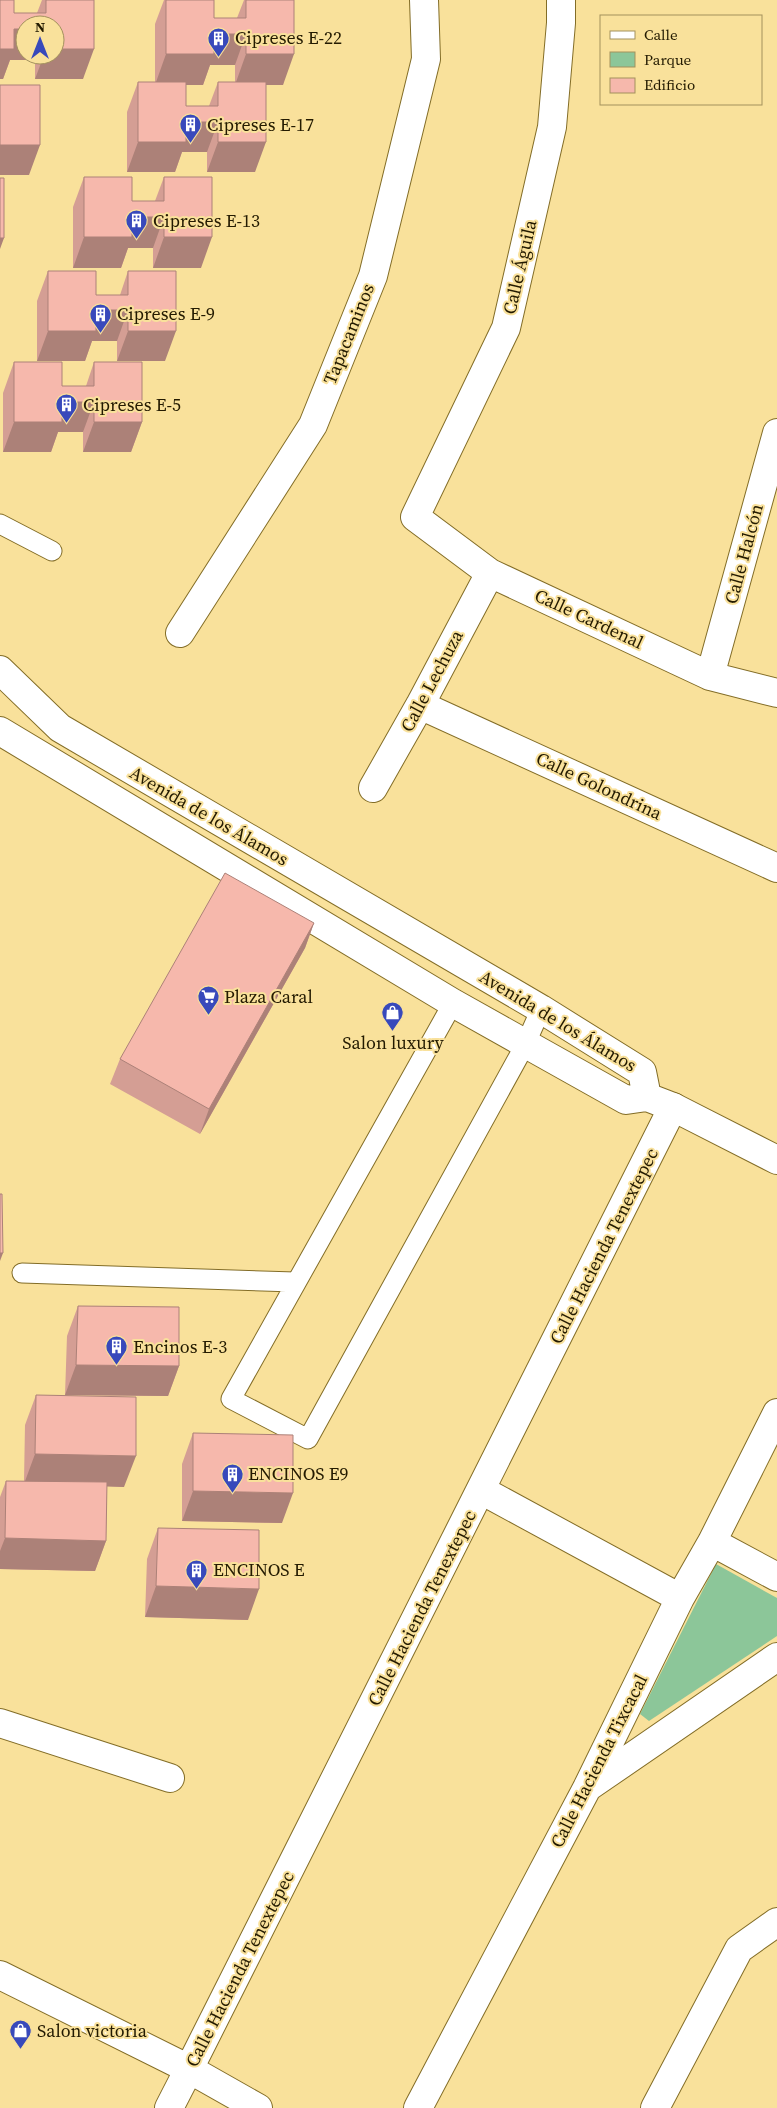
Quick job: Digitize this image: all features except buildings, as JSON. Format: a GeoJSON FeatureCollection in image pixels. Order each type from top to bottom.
{"type":"FeatureCollection","features":[{"type":"Feature","properties":{"kind":"street","name":"Tapacaminos"},"geometry":{"type":"LineString","coordinates":[[180,633],[313,425],[372,276],[426,59],[424,0]]}},
{"type":"Feature","properties":{"kind":"street","name":"Calle Águila"},"geometry":{"type":"LineString","coordinates":[[415,517],[506,328],[552,127],[561,23],[561,0]]}},
{"type":"Feature","properties":{"kind":"street","name":"Calle Halcón"},"geometry":{"type":"LineString","coordinates":[[710,676],[777,433]]}},
{"type":"Feature","properties":{"kind":"street","name":"Calle Cardenal"},"geometry":{"type":"LineString","coordinates":[[415,517],[490,573],[710,676],[777,693]]}},
{"type":"Feature","properties":{"kind":"street","name":"Calle Lechuza"},"geometry":{"type":"LineString","coordinates":[[372,788],[420,704],[490,573]]}},
{"type":"Feature","properties":{"kind":"street","name":"Avenida de los Álamos"},"geometry":{"type":"LineString","coordinates":[[0,670],[60,728],[541,1009],[642,1072],[647,1096],[626,1100],[525,1045],[0,731]]}},
{"type":"Feature","properties":{"kind":"street","name":"Calle Golondrina"},"geometry":{"type":"LineString","coordinates":[[420,704],[777,868]]}},
{"type":"Feature","properties":{"kind":"street"},"geometry":{"type":"LineString","coordinates":[[647,1096],[673,1107],[777,1160]]}},
{"type":"Feature","properties":{"kind":"street","name":"Calle Hacienda Tenextepec"},"geometry":{"type":"LineString","coordinates":[[168,2108],[673,1107]]}},
{"type":"Feature","properties":{"kind":"street","name":"Calle Hacienda Tixcacal"},"geometry":{"type":"LineString","coordinates":[[418,2108],[587,1788],[680,1598],[712,1542],[777,1413]]}},
{"type":"Feature","properties":{"kind":"street"},"geometry":{"type":"LineString","coordinates":[[481,1490],[680,1598]]}},
{"type":"Feature","properties":{"kind":"street"},"geometry":{"type":"LineString","coordinates":[[712,1542],[777,1577]]}},
{"type":"Feature","properties":{"kind":"street"},"geometry":{"type":"LineString","coordinates":[[587,1788],[777,1657]]}},
{"type":"Feature","properties":{"kind":"street"},"geometry":{"type":"LineString","coordinates":[[0,1723],[170,1778]]}},
{"type":"Feature","properties":{"kind":"street"},"geometry":{"type":"LineString","coordinates":[[655,2108],[739,1949],[777,1922]]}},
{"type":"Feature","properties":{"kind":"street"},"geometry":{"type":"LineString","coordinates":[[2,1982],[189,2069],[258,2108]]}},
{"type":"Feature","properties":{"kind":"lane"},"geometry":{"type":"LineString","coordinates":[[0,524],[52,551]]}},
{"type":"Feature","properties":{"kind":"lane"},"geometry":{"type":"LineString","coordinates":[[453,1003],[231,1399],[308,1439],[525,1045],[541,1009]]}},
{"type":"Feature","properties":{"kind":"lane"},"geometry":{"type":"LineString","coordinates":[[22,1273],[295,1282]]}},
{"type":"Feature","properties":{"kind":"green space"},"geometry":{"type":"Polygon","coordinates":[[[716,1564],[777,1598],[777,1636],[649,1721],[640,1714],[716,1564]]]}},
{"type":"Feature","properties":{"kind":"place","name":"Cipreses E-22"},"geometry":{"type":"Point","coordinates":[219,57]}},
{"type":"Feature","properties":{"kind":"place","name":"Cipreses E-17"},"geometry":{"type":"Point","coordinates":[191,144]}},
{"type":"Feature","properties":{"kind":"place","name":"Cipreses E-13"},"geometry":{"type":"Point","coordinates":[137,240]}},
{"type":"Feature","properties":{"kind":"place","name":"Cipreses E-9"},"geometry":{"type":"Point","coordinates":[101,333]}},
{"type":"Feature","properties":{"kind":"place","name":"Cipreses E-5"},"geometry":{"type":"Point","coordinates":[67,424]}},
{"type":"Feature","properties":{"kind":"place","name":"Plaza Caral"},"geometry":{"type":"Point","coordinates":[208,1016]}},
{"type":"Feature","properties":{"kind":"place","name":"Salon luxury"},"geometry":{"type":"Point","coordinates":[393,1032]}},
{"type":"Feature","properties":{"kind":"place","name":"Encinos E-3"},"geometry":{"type":"Point","coordinates":[117,1366]}},
{"type":"Feature","properties":{"kind":"place","name":"ENCINOS E9"},"geometry":{"type":"Point","coordinates":[232,1493]}},
{"type":"Feature","properties":{"kind":"place","name":"ENCINOS E"},"geometry":{"type":"Point","coordinates":[197,1589]}},
{"type":"Feature","properties":{"kind":"place","name":"Salon victoria"},"geometry":{"type":"Point","coordinates":[21,2050]}}]}
